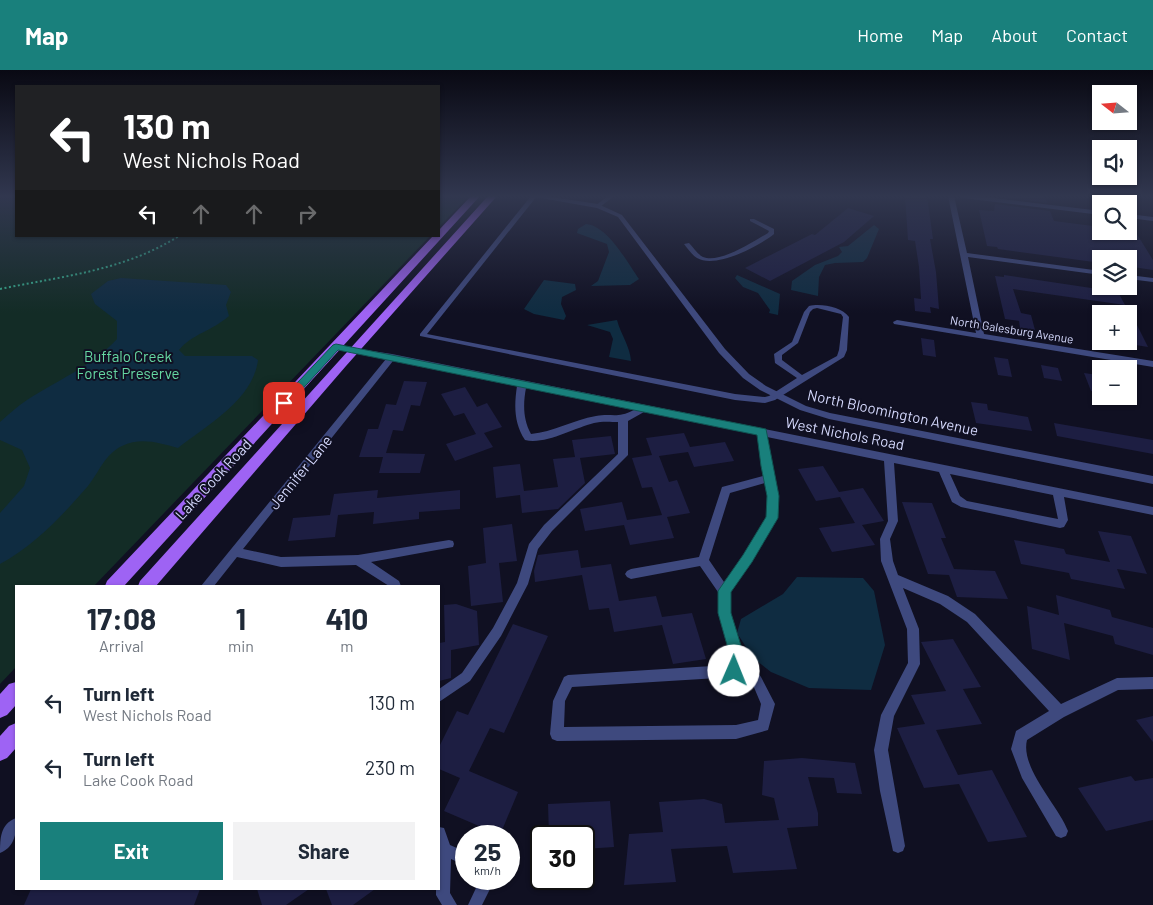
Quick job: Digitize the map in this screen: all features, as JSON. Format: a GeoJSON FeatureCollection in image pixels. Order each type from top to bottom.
{"type":"FeatureCollection","features":[{"type":"Feature","properties":{"kind":"main road","name":"Lake Cook Road"},"geometry":{"type":"LineString","coordinates":[[147,585],[458,235]]}},
{"type":"Feature","properties":{"kind":"main road","name":"Lake Cook Road"},"geometry":{"type":"LineString","coordinates":[[114,585],[438,237]]}},
{"type":"Feature","properties":{"kind":"main road"},"geometry":{"type":"LineString","coordinates":[[0,708],[15,692]]}},
{"type":"Feature","properties":{"kind":"main road"},"geometry":{"type":"LineString","coordinates":[[0,751],[15,734]]}},
{"type":"Feature","properties":{"kind":"street","name":"North Bloomington Avenue"},"geometry":{"type":"LineString","coordinates":[[636,235],[722,351],[746,376],[776,395],[803,408],[829,416],[1153,480]]}},
{"type":"Feature","properties":{"kind":"street"},"geometry":{"type":"LineString","coordinates":[[960,235],[981,336]]}},
{"type":"Feature","properties":{"kind":"street"},"geometry":{"type":"LineString","coordinates":[[964,255],[1092,273]]}},
{"type":"Feature","properties":{"kind":"street"},"geometry":{"type":"LineString","coordinates":[[1137,278],[1153,280]]}},
{"type":"Feature","properties":{"kind":"street","name":"North Galesburg Avenue"},"geometry":{"type":"LineString","coordinates":[[897,322],[1153,364]]}},
{"type":"Feature","properties":{"kind":"street","name":"West Nichols Road"},"geometry":{"type":"LineString","coordinates":[[336,347],[1153,511]]}},
{"type":"Feature","properties":{"kind":"street","name":"Jennifer Lane"},"geometry":{"type":"LineString","coordinates":[[208,585],[392,357]]}},
{"type":"Feature","properties":{"kind":"street"},"geometry":{"type":"LineString","coordinates":[[522,384],[519,400],[522,430],[528,438],[551,434],[596,419],[624,418],[645,408]]}},
{"type":"Feature","properties":{"kind":"street"},"geometry":{"type":"LineString","coordinates":[[440,695],[466,677],[497,632],[522,584],[533,547],[548,528],[623,455],[624,418]]}},
{"type":"Feature","properties":{"kind":"street"},"geometry":{"type":"LineString","coordinates":[[724,591],[748,559],[772,518],[773,496],[768,478],[762,432]]}},
{"type":"Feature","properties":{"kind":"street"},"geometry":{"type":"LineString","coordinates":[[889,458],[893,521],[885,539],[887,560],[913,629],[914,664],[888,715],[881,750],[898,846]]}},
{"type":"Feature","properties":{"kind":"street"},"geometry":{"type":"LineString","coordinates":[[942,468],[956,499],[965,504],[1060,524],[1063,520],[1058,492]]}},
{"type":"Feature","properties":{"kind":"street"},"geometry":{"type":"LineString","coordinates":[[703,560],[726,490],[768,478]]}},
{"type":"Feature","properties":{"kind":"street"},"geometry":{"type":"LineString","coordinates":[[235,552],[281,562],[358,560],[448,544]]}},
{"type":"Feature","properties":{"kind":"street"},"geometry":{"type":"LineString","coordinates":[[358,560],[395,585]]}},
{"type":"Feature","properties":{"kind":"street"},"geometry":{"type":"LineString","coordinates":[[630,574],[703,560]]}},
{"type":"Feature","properties":{"kind":"street"},"geometry":{"type":"LineString","coordinates":[[703,560],[724,591],[724,613],[736,652],[757,681],[768,704],[763,725],[736,732],[557,734],[559,700],[568,681],[734,671],[736,652]]}},
{"type":"Feature","properties":{"kind":"street"},"geometry":{"type":"LineString","coordinates":[[895,579],[944,600],[971,618],[1059,712]]}},
{"type":"Feature","properties":{"kind":"street"},"geometry":{"type":"LineString","coordinates":[[1061,831],[1029,778],[1018,749],[1021,736],[1059,712],[1117,684],[1153,683]]}},
{"type":"Feature","properties":{"kind":"street"},"geometry":{"type":"LineString","coordinates":[[0,846],[15,826]]}},
{"type":"Feature","properties":{"kind":"lane"},"geometry":{"type":"LineString","coordinates":[[502,235],[422,335],[734,397],[765,400],[840,357],[843,350],[846,316],[844,313],[816,306],[811,307],[807,312],[795,343],[778,354],[778,361],[788,370],[802,378]]}},
{"type":"Feature","properties":{"kind":"lane"},"geometry":{"type":"LineString","coordinates":[[687,244],[699,258],[707,260],[725,257],[769,235]]}},
{"type":"Feature","properties":{"kind":"lane"},"geometry":{"type":"LineString","coordinates":[[440,836],[445,850],[443,895],[450,905]]}},
{"type":"Feature","properties":{"kind":"lane"},"geometry":{"type":"LineString","coordinates":[[445,850],[455,855]]}},
{"type":"Feature","properties":{"kind":"lane"},"geometry":{"type":"LineString","coordinates":[[475,905],[482,890]]}},
{"type":"Feature","properties":{"kind":"path"},"geometry":{"type":"LineString","coordinates":[[0,289],[120,264],[151,253],[178,237]]}},
{"type":"Feature","properties":{"kind":"green space","name":"Buffalo Creek Forest Preserve"},"geometry":{"type":"Polygon","coordinates":[[[0,235],[15,235],[15,237],[429,237],[95,585],[15,585],[15,668],[0,684],[0,235]]]}},
{"type":"Feature","properties":{"kind":"water"},"geometry":{"type":"Polygon","coordinates":[[[582,235],[606,235],[623,255],[639,279],[630,285],[591,286],[598,281],[609,252],[607,244],[582,235]]]}},
{"type":"Feature","properties":{"kind":"water"},"geometry":{"type":"Polygon","coordinates":[[[862,235],[877,235],[867,258],[863,262],[825,265],[819,277],[818,296],[791,290],[792,281],[815,265],[838,256],[842,252],[839,247],[848,246],[862,235]]]}},
{"type":"Feature","properties":{"kind":"water"},"geometry":{"type":"Polygon","coordinates":[[[737,275],[780,294],[778,315],[769,313],[770,310],[758,293],[743,287],[735,278],[737,275]]]}},
{"type":"Feature","properties":{"kind":"water"},"geometry":{"type":"Polygon","coordinates":[[[121,278],[226,285],[231,292],[226,305],[229,316],[190,340],[179,350],[185,356],[252,356],[258,360],[254,374],[238,399],[227,410],[178,448],[143,441],[129,443],[116,449],[107,458],[88,486],[58,519],[25,548],[0,564],[0,513],[24,486],[30,468],[22,450],[0,440],[0,422],[27,400],[97,357],[117,339],[117,321],[95,304],[91,294],[108,281],[121,278]]]}},
{"type":"Feature","properties":{"kind":"water"},"geometry":{"type":"Polygon","coordinates":[[[544,280],[575,284],[576,290],[562,297],[561,304],[566,316],[564,320],[534,314],[524,309],[544,280]]]}},
{"type":"Feature","properties":{"kind":"water"},"geometry":{"type":"Polygon","coordinates":[[[617,320],[629,350],[631,361],[609,357],[613,339],[610,332],[587,325],[617,320]]]}},
{"type":"Feature","properties":{"kind":"water"},"geometry":{"type":"Polygon","coordinates":[[[797,577],[863,578],[874,591],[885,645],[871,690],[809,688],[771,672],[753,658],[737,633],[741,619],[783,594],[797,577]]]}},
{"type":"Feature","properties":{"kind":"building"},"geometry":{"type":"Polygon","coordinates":[[[810,235],[852,235],[844,242],[770,281],[745,268],[810,235]]]}},
{"type":"Feature","properties":{"kind":"building"},"geometry":{"type":"Polygon","coordinates":[[[908,235],[932,235],[933,239],[930,239],[936,272],[939,309],[930,307],[931,313],[915,311],[914,298],[921,299],[919,267],[915,241],[908,240],[908,235]]]}},
{"type":"Feature","properties":{"kind":"building"},"geometry":{"type":"Polygon","coordinates":[[[985,235],[1092,235],[1092,240],[1137,240],[1137,235],[1153,260],[1153,270],[1137,268],[1137,250],[1092,250],[1092,262],[998,249],[997,247],[987,246],[985,235]]]}},
{"type":"Feature","properties":{"kind":"building"},"geometry":{"type":"Polygon","coordinates":[[[1004,275],[1092,288],[1092,295],[1120,295],[1125,305],[1013,289],[1021,313],[1031,315],[1035,330],[1020,328],[1019,321],[1005,319],[995,276],[1004,277],[1004,275]]]}},
{"type":"Feature","properties":{"kind":"building"},"geometry":{"type":"Polygon","coordinates":[[[1137,325],[1148,347],[1137,345],[1137,325]]]}},
{"type":"Feature","properties":{"kind":"building"},"geometry":{"type":"Polygon","coordinates":[[[921,338],[934,340],[936,357],[923,355],[921,338]]]}},
{"type":"Feature","properties":{"kind":"building"},"geometry":{"type":"Polygon","coordinates":[[[994,357],[1008,359],[1012,377],[998,375],[994,357]]]}},
{"type":"Feature","properties":{"kind":"building"},"geometry":{"type":"Polygon","coordinates":[[[1041,365],[1058,368],[1062,381],[1044,378],[1041,365]]]}},
{"type":"Feature","properties":{"kind":"building"},"geometry":{"type":"Polygon","coordinates":[[[1084,373],[1092,374],[1091,391],[1084,373]]]}},
{"type":"Feature","properties":{"kind":"building"},"geometry":{"type":"Polygon","coordinates":[[[404,381],[427,382],[420,406],[411,405],[403,431],[393,430],[386,453],[425,454],[420,473],[379,473],[383,457],[359,457],[368,429],[378,429],[386,404],[396,405],[404,381]]]}},
{"type":"Feature","properties":{"kind":"building"},"geometry":{"type":"Polygon","coordinates":[[[465,387],[477,407],[487,403],[502,427],[484,433],[493,447],[455,461],[446,444],[476,434],[464,413],[454,416],[441,394],[465,387]]]}},
{"type":"Feature","properties":{"kind":"building"},"geometry":{"type":"Polygon","coordinates":[[[971,402],[987,404],[988,410],[1028,417],[1032,431],[976,423],[971,402]]]}},
{"type":"Feature","properties":{"kind":"building"},"geometry":{"type":"Polygon","coordinates":[[[1054,423],[1153,440],[1153,454],[1057,436],[1054,423]]]}},
{"type":"Feature","properties":{"kind":"building"},"geometry":{"type":"Polygon","coordinates":[[[684,433],[690,447],[725,442],[734,461],[694,467],[688,452],[659,456],[669,482],[677,480],[690,513],[667,517],[674,538],[630,545],[624,525],[585,531],[580,509],[622,502],[627,520],[662,515],[652,487],[642,488],[632,458],[652,455],[646,438],[684,433]]]}},
{"type":"Feature","properties":{"kind":"building"},"geometry":{"type":"Polygon","coordinates":[[[611,436],[615,454],[580,458],[585,483],[558,509],[522,513],[520,495],[496,498],[493,467],[520,464],[524,491],[558,487],[553,459],[575,457],[572,440],[611,436]]]}},
{"type":"Feature","properties":{"kind":"building"},"geometry":{"type":"Polygon","coordinates":[[[823,466],[839,492],[863,488],[884,521],[862,525],[875,545],[832,552],[819,528],[855,523],[840,497],[816,501],[798,469],[823,466]]]}},
{"type":"Feature","properties":{"kind":"building"},"geometry":{"type":"Polygon","coordinates":[[[378,490],[377,498],[460,490],[460,509],[419,512],[419,519],[373,524],[374,512],[338,515],[335,537],[288,541],[293,518],[330,515],[334,494],[378,490]]]}},
{"type":"Feature","properties":{"kind":"building"},"geometry":{"type":"Polygon","coordinates":[[[902,502],[932,503],[946,538],[941,538],[954,569],[995,571],[1008,599],[957,597],[949,575],[928,574],[902,502]]]}},
{"type":"Feature","properties":{"kind":"building"},"geometry":{"type":"Polygon","coordinates":[[[512,524],[517,561],[499,563],[503,602],[471,606],[468,566],[486,563],[483,528],[512,524]]]}},
{"type":"Feature","properties":{"kind":"building"},"geometry":{"type":"Polygon","coordinates":[[[1098,531],[1131,536],[1147,574],[1117,569],[1125,589],[1071,579],[1069,573],[1021,564],[1014,540],[1064,549],[1066,554],[1110,562],[1098,531]]]}},
{"type":"Feature","properties":{"kind":"building"},"geometry":{"type":"Polygon","coordinates":[[[578,550],[581,568],[611,564],[619,601],[656,596],[662,617],[692,613],[706,659],[673,664],[662,625],[614,632],[609,608],[589,610],[582,575],[535,582],[534,571],[538,555],[578,550]]]}},
{"type":"Feature","properties":{"kind":"building"},"geometry":{"type":"Polygon","coordinates":[[[1056,595],[1110,610],[1112,617],[1153,628],[1153,655],[1115,644],[1113,636],[1064,623],[1070,660],[1032,649],[1027,606],[1059,615],[1056,595]]]}},
{"type":"Feature","properties":{"kind":"building"},"geometry":{"type":"Polygon","coordinates":[[[456,604],[477,611],[479,645],[451,650],[451,678],[440,681],[440,643],[445,642],[444,605],[456,604]]]}},
{"type":"Feature","properties":{"kind":"building"},"geometry":{"type":"Polygon","coordinates":[[[513,624],[548,636],[504,733],[490,728],[469,771],[518,792],[504,825],[477,825],[444,811],[460,778],[440,769],[440,745],[457,711],[468,715],[513,624]]]}},
{"type":"Feature","properties":{"kind":"building"},"geometry":{"type":"Polygon","coordinates":[[[953,639],[981,687],[963,689],[982,724],[936,730],[958,775],[992,770],[1027,837],[988,842],[959,784],[924,788],[897,728],[925,724],[911,695],[946,691],[921,642],[953,639]]]}},
{"type":"Feature","properties":{"kind":"building"},"geometry":{"type":"Polygon","coordinates":[[[1153,716],[1153,742],[1136,720],[1153,716]]]}},
{"type":"Feature","properties":{"kind":"building"},"geometry":{"type":"Polygon","coordinates":[[[802,758],[855,763],[862,794],[837,793],[834,778],[808,777],[818,813],[818,826],[787,828],[797,869],[733,873],[727,846],[671,849],[676,882],[624,885],[629,834],[663,832],[659,802],[704,799],[722,804],[725,823],[779,820],[774,798],[762,795],[764,761],[802,758]]]}},
{"type":"Feature","properties":{"kind":"building"},"geometry":{"type":"Polygon","coordinates":[[[1131,776],[1135,781],[1153,778],[1153,820],[1106,831],[1078,788],[1131,776]]]}},
{"type":"Feature","properties":{"kind":"building"},"geometry":{"type":"Polygon","coordinates":[[[610,801],[614,847],[595,848],[595,825],[549,825],[548,804],[610,801]]]}},
{"type":"Feature","properties":{"kind":"building"},"geometry":{"type":"Polygon","coordinates":[[[31,890],[200,890],[194,905],[24,905],[31,890]]]}},
{"type":"Feature","properties":{"kind":"building"},"geometry":{"type":"Polygon","coordinates":[[[257,890],[308,890],[286,905],[262,905],[257,890]]]}},
{"type":"Feature","properties":{"kind":"building"},"geometry":{"type":"Polygon","coordinates":[[[326,890],[374,890],[353,905],[332,905],[326,890]]]}},
{"type":"Feature","properties":{"kind":"route"},"geometry":{"type":"LineString","coordinates":[[284,403],[336,347],[762,432],[766,466],[773,496],[772,518],[748,559],[724,591],[724,613],[736,652],[734,671]]}}]}
